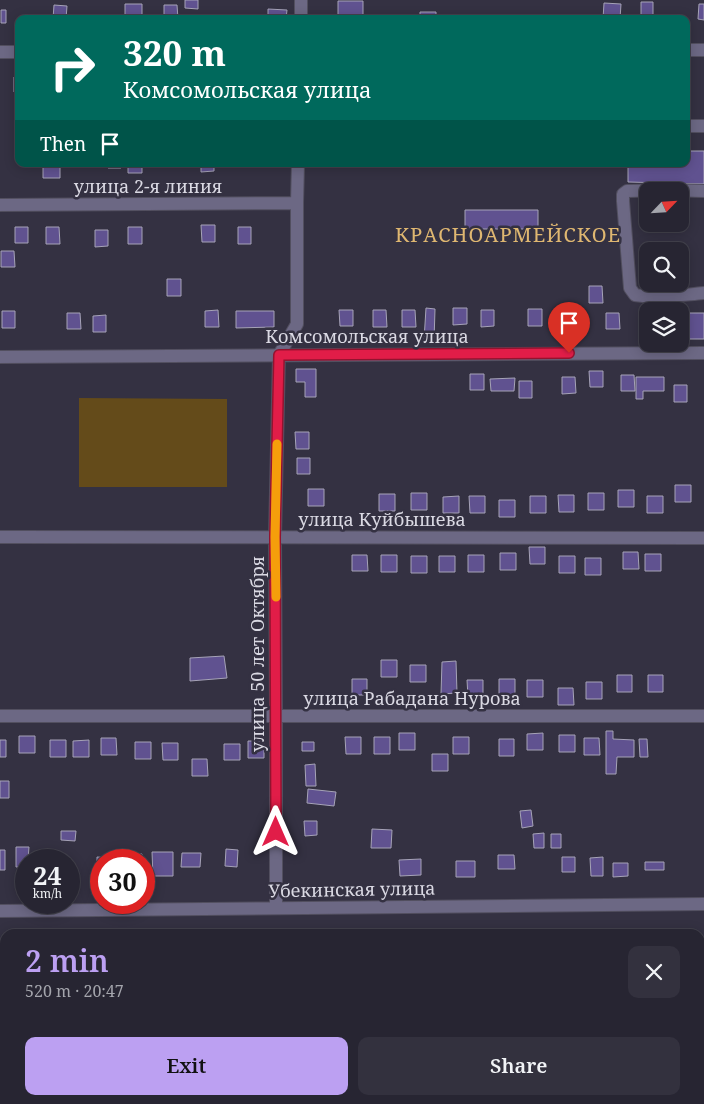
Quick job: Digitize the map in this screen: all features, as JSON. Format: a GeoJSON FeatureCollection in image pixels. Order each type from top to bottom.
{"type":"FeatureCollection","features":[{"type":"Feature","properties":{"kind":"street"},"geometry":{"type":"LineString","coordinates":[[301,0],[301,15]]}},
{"type":"Feature","properties":{"kind":"street"},"geometry":{"type":"LineString","coordinates":[[690,50],[704,50]]}},
{"type":"Feature","properties":{"kind":"street"},"geometry":{"type":"LineString","coordinates":[[0,52],[15,52]]}},
{"type":"Feature","properties":{"kind":"street"},"geometry":{"type":"LineString","coordinates":[[690,126],[704,126]]}},
{"type":"Feature","properties":{"kind":"street","name":"улица 50 лет Октября"},"geometry":{"type":"LineString","coordinates":[[276,908],[275,537],[279,355],[297,324],[298,167]]}},
{"type":"Feature","properties":{"kind":"street"},"geometry":{"type":"LineString","coordinates":[[704,191],[627,191],[623,194],[623,202],[630,288],[635,294],[647,297],[704,292]]}},
{"type":"Feature","properties":{"kind":"street","name":"улица 2-я линия"},"geometry":{"type":"LineString","coordinates":[[0,205],[297,203]]}},
{"type":"Feature","properties":{"kind":"street","name":"Комсомольская улица"},"geometry":{"type":"LineString","coordinates":[[0,357],[704,353]]}},
{"type":"Feature","properties":{"kind":"street","name":"улица Куйбышева"},"geometry":{"type":"LineString","coordinates":[[0,536],[704,538]]}},
{"type":"Feature","properties":{"kind":"street","name":"улица Рабадана Нурова"},"geometry":{"type":"LineString","coordinates":[[0,716],[704,716]]}},
{"type":"Feature","properties":{"kind":"street","name":"Убекинская улица"},"geometry":{"type":"LineString","coordinates":[[0,911],[704,904]]}},
{"type":"Feature","properties":{"kind":"shaded area"},"geometry":{"type":"Polygon","coordinates":[[[79,398],[227,399],[227,487],[79,487],[79,398]]]}},
{"type":"Feature","properties":{"kind":"building"},"geometry":{"type":"Polygon","coordinates":[[[185,0],[198,0],[198,9],[185,8],[185,0]]]}},
{"type":"Feature","properties":{"kind":"building"},"geometry":{"type":"Polygon","coordinates":[[[338,1],[363,1],[363,15],[338,15],[338,1]]]}},
{"type":"Feature","properties":{"kind":"building"},"geometry":{"type":"Polygon","coordinates":[[[641,2],[653,2],[653,15],[641,15],[641,2]]]}},
{"type":"Feature","properties":{"kind":"building"},"geometry":{"type":"Polygon","coordinates":[[[604,3],[621,4],[620,15],[603,15],[604,3]]]}},
{"type":"Feature","properties":{"kind":"building"},"geometry":{"type":"Polygon","coordinates":[[[125,4],[142,4],[142,15],[125,15],[125,4]]]}},
{"type":"Feature","properties":{"kind":"building"},"geometry":{"type":"Polygon","coordinates":[[[699,4],[704,4],[704,20],[698,19],[699,4]]]}},
{"type":"Feature","properties":{"kind":"building"},"geometry":{"type":"Polygon","coordinates":[[[54,5],[67,6],[66,15],[53,15],[54,5]]]}},
{"type":"Feature","properties":{"kind":"building"},"geometry":{"type":"Polygon","coordinates":[[[164,5],[177,5],[178,15],[164,15],[164,5]]]}},
{"type":"Feature","properties":{"kind":"building"},"geometry":{"type":"Polygon","coordinates":[[[268,9],[287,10],[286,15],[268,15],[268,9]]]}},
{"type":"Feature","properties":{"kind":"building"},"geometry":{"type":"Polygon","coordinates":[[[1,10],[6,10],[6,23],[1,23],[1,10]]]}},
{"type":"Feature","properties":{"kind":"building"},"geometry":{"type":"Polygon","coordinates":[[[420,12],[436,12],[436,15],[420,15],[420,12]]]}},
{"type":"Feature","properties":{"kind":"building"},"geometry":{"type":"Polygon","coordinates":[[[690,151],[704,151],[704,184],[689,184],[689,182],[628,182],[628,167],[690,167],[690,151]]]}},
{"type":"Feature","properties":{"kind":"building"},"geometry":{"type":"Polygon","coordinates":[[[43,167],[60,167],[60,178],[43,178],[43,167]]]}},
{"type":"Feature","properties":{"kind":"building"},"geometry":{"type":"Polygon","coordinates":[[[128,167],[142,167],[142,173],[128,173],[128,167]]]}},
{"type":"Feature","properties":{"kind":"building"},"geometry":{"type":"Polygon","coordinates":[[[201,167],[214,167],[214,171],[201,172],[201,167]]]}},
{"type":"Feature","properties":{"kind":"building"},"geometry":{"type":"Polygon","coordinates":[[[465,210],[538,210],[538,229],[465,229],[465,210]]]}},
{"type":"Feature","properties":{"kind":"building"},"geometry":{"type":"Polygon","coordinates":[[[201,225],[215,225],[215,242],[202,242],[201,225]]]}},
{"type":"Feature","properties":{"kind":"building"},"geometry":{"type":"Polygon","coordinates":[[[15,227],[28,227],[28,243],[15,243],[15,227]]]}},
{"type":"Feature","properties":{"kind":"building"},"geometry":{"type":"Polygon","coordinates":[[[46,227],[59,227],[60,244],[46,244],[46,227]]]}},
{"type":"Feature","properties":{"kind":"building"},"geometry":{"type":"Polygon","coordinates":[[[128,227],[142,227],[142,244],[128,244],[128,227]]]}},
{"type":"Feature","properties":{"kind":"building"},"geometry":{"type":"Polygon","coordinates":[[[238,227],[251,227],[251,244],[238,244],[238,227]]]}},
{"type":"Feature","properties":{"kind":"building"},"geometry":{"type":"Polygon","coordinates":[[[95,230],[108,230],[108,246],[95,247],[95,230]]]}},
{"type":"Feature","properties":{"kind":"building"},"geometry":{"type":"Polygon","coordinates":[[[1,251],[14,251],[15,267],[1,267],[1,251]]]}},
{"type":"Feature","properties":{"kind":"building"},"geometry":{"type":"Polygon","coordinates":[[[167,279],[181,279],[181,296],[167,296],[167,279]]]}},
{"type":"Feature","properties":{"kind":"building"},"geometry":{"type":"Polygon","coordinates":[[[589,286],[602,286],[603,303],[589,303],[589,286]]]}},
{"type":"Feature","properties":{"kind":"building"},"geometry":{"type":"Polygon","coordinates":[[[426,308],[435,309],[434,341],[424,340],[426,308]]]}},
{"type":"Feature","properties":{"kind":"building"},"geometry":{"type":"Polygon","coordinates":[[[453,308],[467,308],[467,324],[453,325],[453,308]]]}},
{"type":"Feature","properties":{"kind":"building"},"geometry":{"type":"Polygon","coordinates":[[[528,309],[542,309],[542,326],[528,326],[528,309]]]}},
{"type":"Feature","properties":{"kind":"building"},"geometry":{"type":"Polygon","coordinates":[[[218,310],[219,327],[205,327],[205,311],[218,310]]]}},
{"type":"Feature","properties":{"kind":"building"},"geometry":{"type":"Polygon","coordinates":[[[339,310],[353,310],[353,326],[340,326],[339,310]]]}},
{"type":"Feature","properties":{"kind":"building"},"geometry":{"type":"Polygon","coordinates":[[[373,310],[386,310],[387,327],[373,327],[373,310]]]}},
{"type":"Feature","properties":{"kind":"building"},"geometry":{"type":"Polygon","coordinates":[[[402,310],[415,310],[416,327],[402,327],[402,310]]]}},
{"type":"Feature","properties":{"kind":"building"},"geometry":{"type":"Polygon","coordinates":[[[481,310],[494,310],[494,326],[481,327],[481,310]]]}},
{"type":"Feature","properties":{"kind":"building"},"geometry":{"type":"Polygon","coordinates":[[[2,311],[15,311],[15,328],[2,328],[2,311]]]}},
{"type":"Feature","properties":{"kind":"building"},"geometry":{"type":"Polygon","coordinates":[[[236,311],[274,311],[274,327],[236,328],[236,311]]]}},
{"type":"Feature","properties":{"kind":"building"},"geometry":{"type":"Polygon","coordinates":[[[67,313],[80,313],[81,329],[67,329],[67,313]]]}},
{"type":"Feature","properties":{"kind":"building"},"geometry":{"type":"Polygon","coordinates":[[[563,313],[576,313],[576,329],[563,330],[563,313]]]}},
{"type":"Feature","properties":{"kind":"building"},"geometry":{"type":"Polygon","coordinates":[[[606,313],[619,313],[620,329],[606,329],[606,313]]]}},
{"type":"Feature","properties":{"kind":"building"},"geometry":{"type":"Polygon","coordinates":[[[689,313],[704,313],[704,339],[689,339],[689,313]]]}},
{"type":"Feature","properties":{"kind":"building"},"geometry":{"type":"Polygon","coordinates":[[[106,315],[106,332],[93,332],[93,316],[106,315]]]}},
{"type":"Feature","properties":{"kind":"building"},"geometry":{"type":"Polygon","coordinates":[[[296,369],[316,369],[316,397],[305,397],[305,382],[296,382],[296,369]]]}},
{"type":"Feature","properties":{"kind":"building"},"geometry":{"type":"Polygon","coordinates":[[[589,371],[603,371],[603,387],[590,387],[589,371]]]}},
{"type":"Feature","properties":{"kind":"building"},"geometry":{"type":"Polygon","coordinates":[[[470,374],[484,374],[484,390],[470,390],[470,374]]]}},
{"type":"Feature","properties":{"kind":"building"},"geometry":{"type":"Polygon","coordinates":[[[621,375],[634,375],[635,391],[621,391],[621,375]]]}},
{"type":"Feature","properties":{"kind":"building"},"geometry":{"type":"Polygon","coordinates":[[[562,377],[575,377],[576,393],[562,394],[562,377]]]}},
{"type":"Feature","properties":{"kind":"building"},"geometry":{"type":"Polygon","coordinates":[[[636,377],[664,377],[664,391],[643,391],[643,399],[636,399],[636,377]]]}},
{"type":"Feature","properties":{"kind":"building"},"geometry":{"type":"Polygon","coordinates":[[[515,378],[514,391],[491,391],[490,379],[515,378]]]}},
{"type":"Feature","properties":{"kind":"building"},"geometry":{"type":"Polygon","coordinates":[[[519,381],[532,381],[532,398],[519,398],[519,381]]]}},
{"type":"Feature","properties":{"kind":"building"},"geometry":{"type":"Polygon","coordinates":[[[674,385],[687,385],[687,402],[674,402],[674,385]]]}},
{"type":"Feature","properties":{"kind":"building"},"geometry":{"type":"Polygon","coordinates":[[[295,432],[309,432],[309,449],[296,449],[295,432]]]}},
{"type":"Feature","properties":{"kind":"building"},"geometry":{"type":"Polygon","coordinates":[[[297,458],[310,458],[310,474],[297,474],[297,458]]]}},
{"type":"Feature","properties":{"kind":"building"},"geometry":{"type":"Polygon","coordinates":[[[675,485],[691,485],[691,502],[675,502],[675,485]]]}},
{"type":"Feature","properties":{"kind":"building"},"geometry":{"type":"Polygon","coordinates":[[[308,489],[324,489],[324,506],[308,506],[308,489]]]}},
{"type":"Feature","properties":{"kind":"building"},"geometry":{"type":"Polygon","coordinates":[[[618,490],[634,490],[634,507],[618,507],[618,490]]]}},
{"type":"Feature","properties":{"kind":"building"},"geometry":{"type":"Polygon","coordinates":[[[411,493],[427,493],[427,510],[411,510],[411,493]]]}},
{"type":"Feature","properties":{"kind":"building"},"geometry":{"type":"Polygon","coordinates":[[[588,493],[604,493],[604,510],[588,510],[588,493]]]}},
{"type":"Feature","properties":{"kind":"building"},"geometry":{"type":"Polygon","coordinates":[[[379,494],[395,494],[395,511],[379,511],[379,494]]]}},
{"type":"Feature","properties":{"kind":"building"},"geometry":{"type":"Polygon","coordinates":[[[558,495],[574,495],[574,512],[559,512],[558,495]]]}},
{"type":"Feature","properties":{"kind":"building"},"geometry":{"type":"Polygon","coordinates":[[[459,496],[459,513],[443,513],[443,497],[459,496]]]}},
{"type":"Feature","properties":{"kind":"building"},"geometry":{"type":"Polygon","coordinates":[[[469,496],[485,496],[485,513],[470,513],[469,496]]]}},
{"type":"Feature","properties":{"kind":"building"},"geometry":{"type":"Polygon","coordinates":[[[530,496],[546,496],[546,513],[530,513],[530,496]]]}},
{"type":"Feature","properties":{"kind":"building"},"geometry":{"type":"Polygon","coordinates":[[[647,496],[663,496],[663,513],[647,513],[647,496]]]}},
{"type":"Feature","properties":{"kind":"building"},"geometry":{"type":"Polygon","coordinates":[[[499,500],[515,500],[515,517],[499,517],[499,500]]]}},
{"type":"Feature","properties":{"kind":"building"},"geometry":{"type":"Polygon","coordinates":[[[529,547],[545,547],[545,564],[530,564],[529,547]]]}},
{"type":"Feature","properties":{"kind":"building"},"geometry":{"type":"Polygon","coordinates":[[[623,552],[638,552],[639,569],[623,569],[623,552]]]}},
{"type":"Feature","properties":{"kind":"building"},"geometry":{"type":"Polygon","coordinates":[[[500,553],[516,553],[516,570],[500,570],[500,553]]]}},
{"type":"Feature","properties":{"kind":"building"},"geometry":{"type":"Polygon","coordinates":[[[645,554],[661,554],[661,571],[645,571],[645,554]]]}},
{"type":"Feature","properties":{"kind":"building"},"geometry":{"type":"Polygon","coordinates":[[[352,555],[367,555],[368,571],[352,571],[352,555]]]}},
{"type":"Feature","properties":{"kind":"building"},"geometry":{"type":"Polygon","coordinates":[[[381,555],[397,555],[397,572],[381,572],[381,555]]]}},
{"type":"Feature","properties":{"kind":"building"},"geometry":{"type":"Polygon","coordinates":[[[468,555],[484,555],[484,572],[468,572],[468,555]]]}},
{"type":"Feature","properties":{"kind":"building"},"geometry":{"type":"Polygon","coordinates":[[[411,556],[427,556],[427,573],[411,573],[411,556]]]}},
{"type":"Feature","properties":{"kind":"building"},"geometry":{"type":"Polygon","coordinates":[[[439,556],[455,556],[455,572],[439,572],[439,556]]]}},
{"type":"Feature","properties":{"kind":"building"},"geometry":{"type":"Polygon","coordinates":[[[559,556],[575,556],[575,573],[559,573],[559,556]]]}},
{"type":"Feature","properties":{"kind":"building"},"geometry":{"type":"Polygon","coordinates":[[[585,558],[601,558],[601,575],[585,575],[585,558]]]}},
{"type":"Feature","properties":{"kind":"building"},"geometry":{"type":"Polygon","coordinates":[[[224,656],[227,678],[190,681],[190,658],[224,656]]]}},
{"type":"Feature","properties":{"kind":"building"},"geometry":{"type":"Polygon","coordinates":[[[381,660],[397,660],[397,677],[381,677],[381,660]]]}},
{"type":"Feature","properties":{"kind":"building"},"geometry":{"type":"Polygon","coordinates":[[[456,661],[457,693],[441,694],[442,662],[456,661]]]}},
{"type":"Feature","properties":{"kind":"building"},"geometry":{"type":"Polygon","coordinates":[[[410,665],[426,665],[426,682],[410,682],[410,665]]]}},
{"type":"Feature","properties":{"kind":"building"},"geometry":{"type":"Polygon","coordinates":[[[617,675],[632,675],[632,692],[617,692],[617,675]]]}},
{"type":"Feature","properties":{"kind":"building"},"geometry":{"type":"Polygon","coordinates":[[[648,675],[663,675],[663,692],[648,692],[648,675]]]}},
{"type":"Feature","properties":{"kind":"building"},"geometry":{"type":"Polygon","coordinates":[[[352,679],[367,679],[367,695],[352,695],[352,679]]]}},
{"type":"Feature","properties":{"kind":"building"},"geometry":{"type":"Polygon","coordinates":[[[499,679],[515,679],[515,696],[499,696],[499,679]]]}},
{"type":"Feature","properties":{"kind":"building"},"geometry":{"type":"Polygon","coordinates":[[[467,680],[483,680],[483,697],[468,697],[467,680]]]}},
{"type":"Feature","properties":{"kind":"building"},"geometry":{"type":"Polygon","coordinates":[[[527,680],[543,680],[543,697],[527,697],[527,680]]]}},
{"type":"Feature","properties":{"kind":"building"},"geometry":{"type":"Polygon","coordinates":[[[586,682],[602,682],[602,699],[586,699],[586,682]]]}},
{"type":"Feature","properties":{"kind":"building"},"geometry":{"type":"Polygon","coordinates":[[[558,688],[573,688],[574,705],[558,705],[558,688]]]}},
{"type":"Feature","properties":{"kind":"building"},"geometry":{"type":"Polygon","coordinates":[[[606,731],[613,731],[613,739],[634,740],[634,757],[617,757],[616,774],[606,774],[606,731]]]}},
{"type":"Feature","properties":{"kind":"building"},"geometry":{"type":"Polygon","coordinates":[[[399,733],[415,733],[415,750],[399,750],[399,733]]]}},
{"type":"Feature","properties":{"kind":"building"},"geometry":{"type":"Polygon","coordinates":[[[543,733],[543,750],[527,750],[527,734],[543,733]]]}},
{"type":"Feature","properties":{"kind":"building"},"geometry":{"type":"Polygon","coordinates":[[[559,735],[575,735],[575,752],[559,752],[559,735]]]}},
{"type":"Feature","properties":{"kind":"building"},"geometry":{"type":"Polygon","coordinates":[[[19,736],[35,736],[35,753],[19,753],[19,736]]]}},
{"type":"Feature","properties":{"kind":"building"},"geometry":{"type":"Polygon","coordinates":[[[345,737],[361,737],[361,754],[346,754],[345,737]]]}},
{"type":"Feature","properties":{"kind":"building"},"geometry":{"type":"Polygon","coordinates":[[[374,737],[390,737],[390,754],[374,754],[374,737]]]}},
{"type":"Feature","properties":{"kind":"building"},"geometry":{"type":"Polygon","coordinates":[[[453,737],[469,737],[469,754],[453,754],[453,737]]]}},
{"type":"Feature","properties":{"kind":"building"},"geometry":{"type":"Polygon","coordinates":[[[101,738],[116,738],[117,755],[101,755],[101,738]]]}},
{"type":"Feature","properties":{"kind":"building"},"geometry":{"type":"Polygon","coordinates":[[[584,738],[599,738],[600,755],[584,755],[584,738]]]}},
{"type":"Feature","properties":{"kind":"building"},"geometry":{"type":"Polygon","coordinates":[[[499,739],[514,739],[514,756],[499,756],[499,739]]]}},
{"type":"Feature","properties":{"kind":"building"},"geometry":{"type":"Polygon","coordinates":[[[639,739],[647,739],[648,757],[640,757],[639,739]]]}},
{"type":"Feature","properties":{"kind":"building"},"geometry":{"type":"Polygon","coordinates":[[[0,740],[6,740],[6,757],[0,757],[0,740]]]}},
{"type":"Feature","properties":{"kind":"building"},"geometry":{"type":"Polygon","coordinates":[[[50,740],[66,740],[66,757],[50,757],[50,740]]]}},
{"type":"Feature","properties":{"kind":"building"},"geometry":{"type":"Polygon","coordinates":[[[89,740],[89,757],[73,757],[73,741],[89,740]]]}},
{"type":"Feature","properties":{"kind":"building"},"geometry":{"type":"Polygon","coordinates":[[[248,741],[264,741],[264,758],[248,758],[248,741]]]}},
{"type":"Feature","properties":{"kind":"building"},"geometry":{"type":"Polygon","coordinates":[[[135,742],[151,742],[151,759],[135,759],[135,742]]]}},
{"type":"Feature","properties":{"kind":"building"},"geometry":{"type":"Polygon","coordinates":[[[302,742],[314,742],[314,751],[302,751],[302,742]]]}},
{"type":"Feature","properties":{"kind":"building"},"geometry":{"type":"Polygon","coordinates":[[[162,743],[178,743],[178,760],[163,760],[162,743]]]}},
{"type":"Feature","properties":{"kind":"building"},"geometry":{"type":"Polygon","coordinates":[[[224,744],[240,744],[240,760],[224,760],[224,744]]]}},
{"type":"Feature","properties":{"kind":"building"},"geometry":{"type":"Polygon","coordinates":[[[432,754],[448,754],[448,771],[432,771],[432,754]]]}},
{"type":"Feature","properties":{"kind":"building"},"geometry":{"type":"Polygon","coordinates":[[[192,759],[207,759],[208,776],[192,776],[192,759]]]}},
{"type":"Feature","properties":{"kind":"building"},"geometry":{"type":"Polygon","coordinates":[[[315,764],[316,786],[306,786],[305,765],[315,764]]]}},
{"type":"Feature","properties":{"kind":"building"},"geometry":{"type":"Polygon","coordinates":[[[0,781],[9,781],[9,798],[0,798],[0,781]]]}},
{"type":"Feature","properties":{"kind":"building"},"geometry":{"type":"Polygon","coordinates":[[[308,789],[336,792],[334,806],[307,803],[308,789]]]}},
{"type":"Feature","properties":{"kind":"building"},"geometry":{"type":"Polygon","coordinates":[[[531,810],[533,826],[522,828],[520,811],[531,810]]]}},
{"type":"Feature","properties":{"kind":"building"},"geometry":{"type":"Polygon","coordinates":[[[304,821],[317,821],[317,835],[305,836],[304,821]]]}},
{"type":"Feature","properties":{"kind":"building"},"geometry":{"type":"Polygon","coordinates":[[[372,829],[392,830],[391,848],[371,848],[372,829]]]}},
{"type":"Feature","properties":{"kind":"building"},"geometry":{"type":"Polygon","coordinates":[[[61,831],[76,831],[75,841],[61,840],[61,831]]]}},
{"type":"Feature","properties":{"kind":"building"},"geometry":{"type":"Polygon","coordinates":[[[544,833],[544,848],[534,848],[533,834],[544,833]]]}},
{"type":"Feature","properties":{"kind":"building"},"geometry":{"type":"Polygon","coordinates":[[[551,834],[561,834],[561,848],[551,848],[551,834]]]}},
{"type":"Feature","properties":{"kind":"building"},"geometry":{"type":"Polygon","coordinates":[[[16,847],[29,847],[29,849],[16,849],[16,847]]]}},
{"type":"Feature","properties":{"kind":"building"},"geometry":{"type":"Polygon","coordinates":[[[226,849],[238,850],[237,867],[225,866],[226,849]]]}},
{"type":"Feature","properties":{"kind":"building"},"geometry":{"type":"Polygon","coordinates":[[[0,850],[5,850],[5,870],[0,870],[0,850]]]}},
{"type":"Feature","properties":{"kind":"building"},"geometry":{"type":"Polygon","coordinates":[[[155,852],[173,852],[173,876],[155,876],[155,852]]]}},
{"type":"Feature","properties":{"kind":"building"},"geometry":{"type":"Polygon","coordinates":[[[182,853],[201,853],[200,867],[181,867],[182,853]]]}},
{"type":"Feature","properties":{"kind":"building"},"geometry":{"type":"Polygon","coordinates":[[[498,855],[514,855],[515,869],[498,869],[498,855]]]}},
{"type":"Feature","properties":{"kind":"building"},"geometry":{"type":"Polygon","coordinates":[[[562,857],[575,857],[575,872],[562,872],[562,857]]]}},
{"type":"Feature","properties":{"kind":"building"},"geometry":{"type":"Polygon","coordinates":[[[603,857],[603,876],[591,876],[590,858],[603,857]]]}},
{"type":"Feature","properties":{"kind":"building"},"geometry":{"type":"Polygon","coordinates":[[[421,859],[421,875],[400,876],[399,860],[421,859]]]}},
{"type":"Feature","properties":{"kind":"building"},"geometry":{"type":"Polygon","coordinates":[[[456,861],[475,861],[475,877],[456,877],[456,861]]]}},
{"type":"Feature","properties":{"kind":"building"},"geometry":{"type":"Polygon","coordinates":[[[645,862],[664,862],[664,870],[645,870],[645,862]]]}},
{"type":"Feature","properties":{"kind":"building"},"geometry":{"type":"Polygon","coordinates":[[[613,863],[628,863],[628,876],[613,877],[613,863]]]}},
{"type":"Feature","properties":{"kind":"slow traffic"},"geometry":{"type":"LineString","coordinates":[[276,597],[277,444]]}},
{"type":"Feature","properties":{"kind":"district","name":"КРАСНОАРМЕЙСКОЕ"},"geometry":{"type":"Point","coordinates":[508,235]}},
{"type":"Feature","properties":{"kind":"route"},"geometry":{"type":"LineString","coordinates":[[276,832],[275,537],[279,355],[569,353]]}}]}
